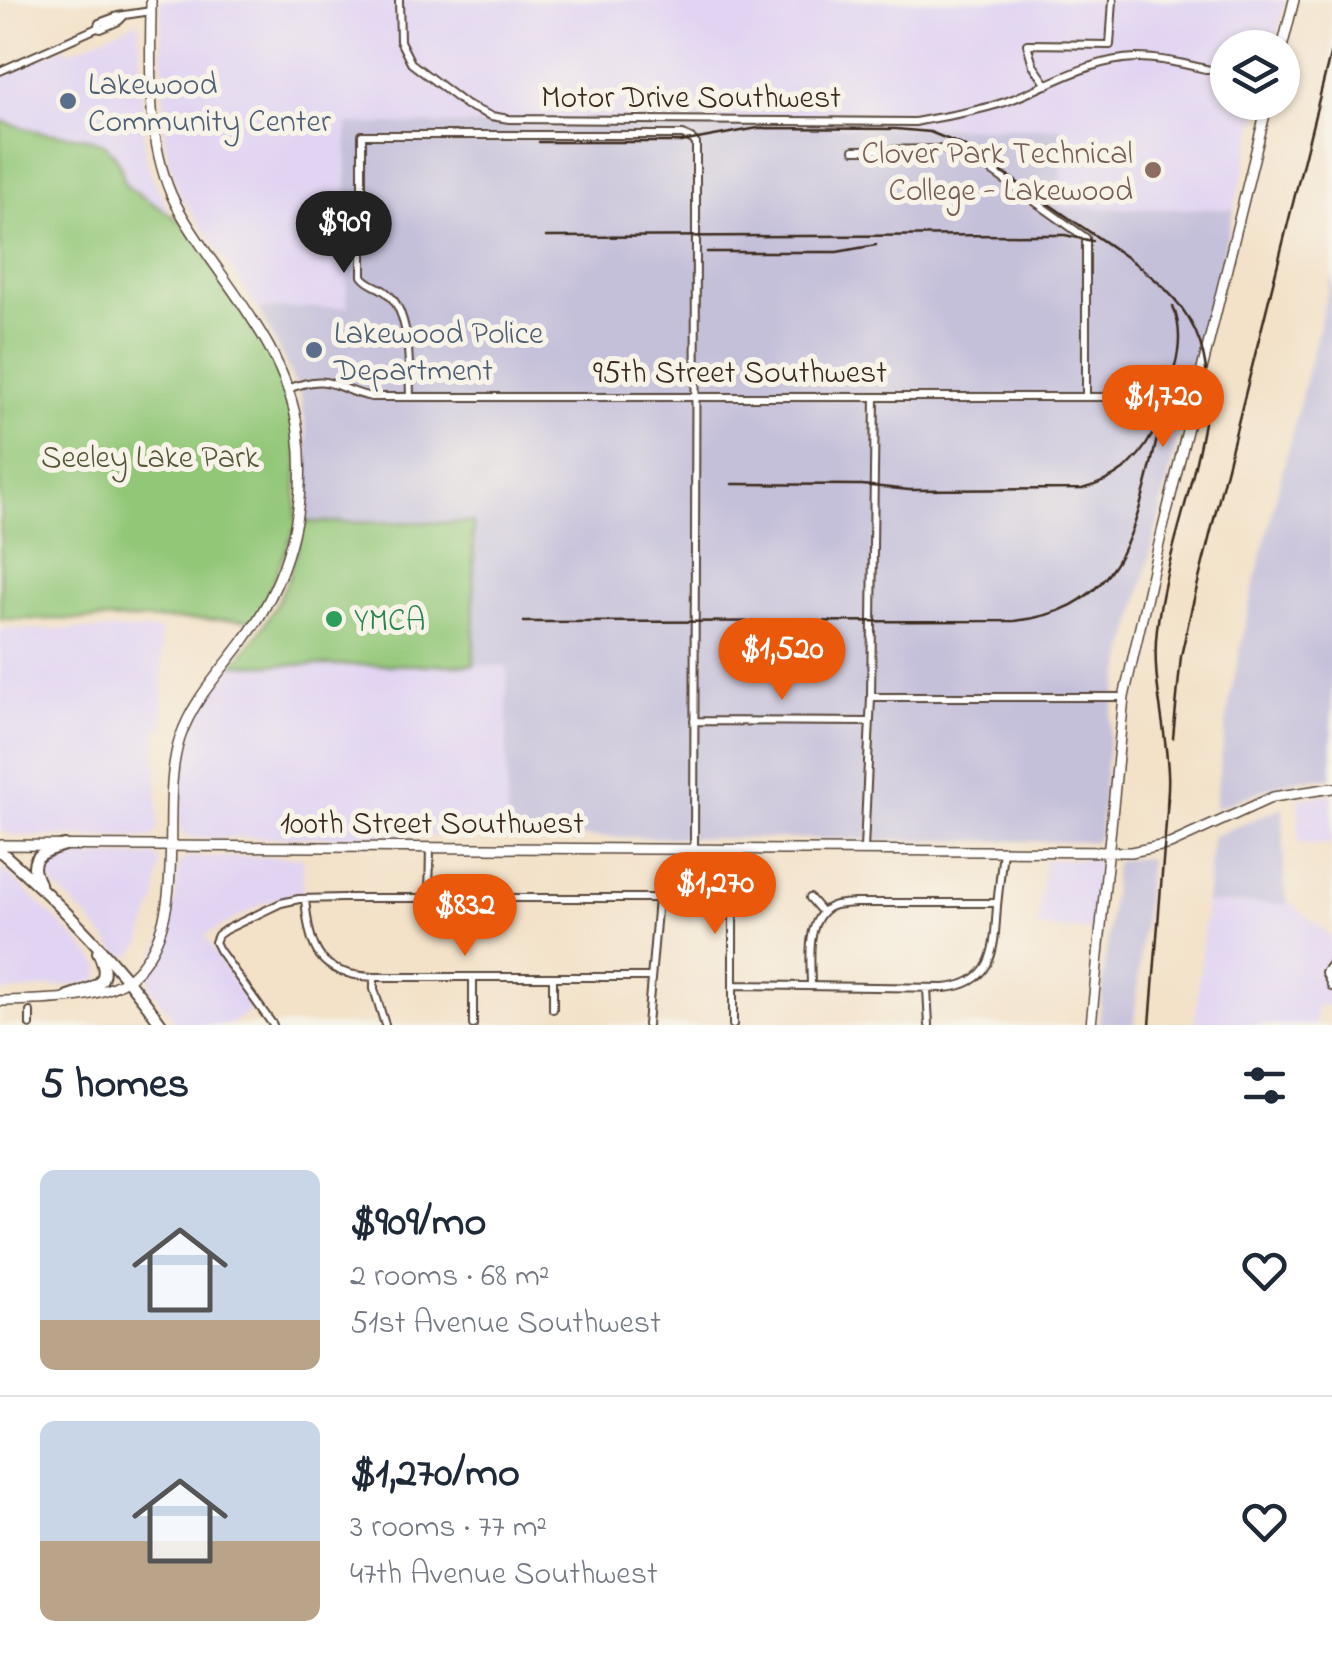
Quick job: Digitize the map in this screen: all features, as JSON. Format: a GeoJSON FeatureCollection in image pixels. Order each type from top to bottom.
{"type":"FeatureCollection","features":[{"type":"Feature","properties":{"kind":"main road"},"geometry":{"type":"LineString","coordinates":[[1286,30],[1294,0]]}},
{"type":"Feature","properties":{"kind":"main road"},"geometry":{"type":"LineString","coordinates":[[0,1001],[68,996],[110,988],[127,980],[146,960],[168,894],[171,779],[182,732],[198,699],[241,644],[272,595],[293,541],[300,496],[296,418],[288,389],[267,341],[188,226],[164,177],[153,124],[151,6]]}},
{"type":"Feature","properties":{"kind":"main road"},"geometry":{"type":"LineString","coordinates":[[1092,1025],[1124,698],[1264,120]]}},
{"type":"Feature","properties":{"kind":"main road","name":"100th Street Southwest"},"geometry":{"type":"LineString","coordinates":[[0,848],[64,845],[1108,852],[1170,844],[1273,797],[1332,788]]}},
{"type":"Feature","properties":{"kind":"main road"},"geometry":{"type":"LineString","coordinates":[[48,896],[36,877],[35,861],[44,852],[64,845]]}},
{"type":"Feature","properties":{"kind":"main road"},"geometry":{"type":"LineString","coordinates":[[0,848],[93,942],[162,1025]]}},
{"type":"Feature","properties":{"kind":"main road"},"geometry":{"type":"LineString","coordinates":[[68,996],[95,986],[105,974],[93,942]]}},
{"type":"Feature","properties":{"kind":"street","name":"Motor Drive Southwest"},"geometry":{"type":"LineString","coordinates":[[399,0],[400,41],[411,63],[466,105],[510,119],[904,122],[1006,102],[1090,66],[1138,58],[1210,70]]}},
{"type":"Feature","properties":{"kind":"street"},"geometry":{"type":"LineString","coordinates":[[1047,84],[1033,65],[1027,44],[1110,45],[1112,0]]}},
{"type":"Feature","properties":{"kind":"street"},"geometry":{"type":"LineString","coordinates":[[0,71],[97,28],[99,23],[151,6]]}},
{"type":"Feature","properties":{"kind":"street"},"geometry":{"type":"LineString","coordinates":[[410,397],[407,340],[398,309],[390,295],[368,284],[362,276],[362,135],[682,135],[693,140],[694,849]]}},
{"type":"Feature","properties":{"kind":"street"},"geometry":{"type":"LineString","coordinates":[[854,150],[962,149],[1086,238],[1086,396]]}},
{"type":"Feature","properties":{"kind":"street","name":"95th Street Southwest"},"geometry":{"type":"LineString","coordinates":[[288,389],[321,380],[371,396],[410,397],[1196,396]]}},
{"type":"Feature","properties":{"kind":"street"},"geometry":{"type":"LineString","coordinates":[[864,850],[871,696],[875,396]]}},
{"type":"Feature","properties":{"kind":"street"},"geometry":{"type":"LineString","coordinates":[[871,696],[1124,698]]}},
{"type":"Feature","properties":{"kind":"street"},"geometry":{"type":"LineString","coordinates":[[694,721],[870,722]]}},
{"type":"Feature","properties":{"kind":"street"},"geometry":{"type":"LineString","coordinates":[[429,898],[430,848]]}},
{"type":"Feature","properties":{"kind":"street"},"geometry":{"type":"LineString","coordinates":[[733,849],[733,1025]]}},
{"type":"Feature","properties":{"kind":"street"},"geometry":{"type":"LineString","coordinates":[[734,985],[962,985],[984,969],[992,953],[1003,850]]}},
{"type":"Feature","properties":{"kind":"street"},"geometry":{"type":"LineString","coordinates":[[272,1025],[218,950],[216,940],[222,932],[272,906],[305,899],[732,898]]}},
{"type":"Feature","properties":{"kind":"street"},"geometry":{"type":"LineString","coordinates":[[810,898],[822,912]]}},
{"type":"Feature","properties":{"kind":"street"},"geometry":{"type":"LineString","coordinates":[[305,899],[309,936],[319,956],[343,973],[374,978],[650,977]]}},
{"type":"Feature","properties":{"kind":"street"},"geometry":{"type":"LineString","coordinates":[[647,1025],[658,899]]}},
{"type":"Feature","properties":{"kind":"street"},"geometry":{"type":"LineString","coordinates":[[811,986],[812,940],[822,912],[839,904],[997,903]]}},
{"type":"Feature","properties":{"kind":"street"},"geometry":{"type":"LineString","coordinates":[[1332,963],[1325,972],[1332,987]]}},
{"type":"Feature","properties":{"kind":"street"},"geometry":{"type":"LineString","coordinates":[[473,977],[473,1025]]}},
{"type":"Feature","properties":{"kind":"street"},"geometry":{"type":"LineString","coordinates":[[552,1009],[553,977]]}},
{"type":"Feature","properties":{"kind":"street"},"geometry":{"type":"LineString","coordinates":[[374,978],[385,1025]]}},
{"type":"Feature","properties":{"kind":"street"},"geometry":{"type":"LineString","coordinates":[[928,988],[928,1025]]}},
{"type":"Feature","properties":{"kind":"street"},"geometry":{"type":"LineString","coordinates":[[30,1012],[30,1025]]}},
{"type":"Feature","properties":{"kind":"shaded area","name":"Clover Park Technical College - Lakewood"},"geometry":{"type":"Polygon","coordinates":[[[161,0],[1286,0],[1278,30],[1210,30],[1210,120],[1257,120],[1234,209],[1061,209],[1061,128],[348,124],[347,307],[259,309],[179,194],[165,145],[161,0]]]}},
{"type":"Feature","properties":{"kind":"shaded area"},"geometry":{"type":"Polygon","coordinates":[[[139,21],[145,156],[171,215],[104,171],[0,123],[0,76],[66,46],[69,52],[139,21]]]}},
{"type":"Feature","properties":{"kind":"shaded area"},"geometry":{"type":"Polygon","coordinates":[[[347,124],[1062,128],[1061,208],[1234,209],[1111,715],[1099,836],[1094,842],[507,836],[507,667],[474,665],[473,523],[304,522],[308,442],[301,396],[259,309],[347,307],[347,124]]]}},
{"type":"Feature","properties":{"kind":"shaded area"},"geometry":{"type":"Polygon","coordinates":[[[1332,274],[1332,778],[1302,779],[1273,786],[1214,809],[1229,704],[1252,593],[1332,274]]]}},
{"type":"Feature","properties":{"kind":"shaded area"},"geometry":{"type":"Polygon","coordinates":[[[0,629],[161,630],[164,729],[156,731],[155,834],[149,838],[10,836],[10,832],[0,832],[0,629]]]}},
{"type":"Feature","properties":{"kind":"shaded area"},"geometry":{"type":"Polygon","coordinates":[[[233,665],[507,666],[507,836],[184,835],[180,828],[180,793],[189,740],[205,704],[233,665]]]}},
{"type":"Feature","properties":{"kind":"shaded area"},"geometry":{"type":"Polygon","coordinates":[[[1332,794],[1332,844],[1299,844],[1299,798],[1332,794]]]}},
{"type":"Feature","properties":{"kind":"shaded area"},"geometry":{"type":"Polygon","coordinates":[[[1283,807],[1288,904],[1206,903],[1212,837],[1283,807]]]}},
{"type":"Feature","properties":{"kind":"shaded area"},"geometry":{"type":"Polygon","coordinates":[[[52,856],[159,858],[156,899],[140,946],[132,955],[119,954],[43,875],[41,862],[52,856]]]}},
{"type":"Feature","properties":{"kind":"shaded area"},"geometry":{"type":"Polygon","coordinates":[[[188,857],[303,857],[303,892],[264,903],[205,936],[254,1008],[230,1025],[177,1025],[150,986],[151,966],[175,902],[180,863],[188,857]]]}},
{"type":"Feature","properties":{"kind":"shaded area"},"geometry":{"type":"Polygon","coordinates":[[[1149,858],[1134,1025],[1099,1025],[1115,864],[1120,860],[1149,858]]]}},
{"type":"Feature","properties":{"kind":"shaded area"},"geometry":{"type":"Polygon","coordinates":[[[1094,859],[1098,865],[1091,931],[1038,927],[1044,860],[1094,859]]]}},
{"type":"Feature","properties":{"kind":"shaded area"},"geometry":{"type":"Polygon","coordinates":[[[0,866],[98,962],[99,978],[90,983],[0,993],[0,866]]]}},
{"type":"Feature","properties":{"kind":"shaded area"},"geometry":{"type":"Polygon","coordinates":[[[1206,903],[1292,904],[1332,937],[1332,961],[1326,968],[1332,1006],[1317,1005],[1315,1025],[1195,1025],[1206,903]]]}},
{"type":"Feature","properties":{"kind":"green space","name":"Seeley Lake Park"},"geometry":{"type":"Polygon","coordinates":[[[0,121],[41,132],[88,138],[108,148],[121,169],[125,185],[188,226],[275,356],[298,430],[296,526],[257,620],[0,619],[0,121]]]}},
{"type":"Feature","properties":{"kind":"green space"},"geometry":{"type":"Polygon","coordinates":[[[304,522],[473,523],[474,665],[233,665],[259,633],[279,599],[304,522]]]}},
{"type":"Feature","properties":{"kind":"railway"},"geometry":{"type":"LineString","coordinates":[[1173,738],[1181,656],[1191,611],[1332,47]]}},
{"type":"Feature","properties":{"kind":"railway"},"geometry":{"type":"LineString","coordinates":[[539,142],[681,142],[758,128],[930,132],[962,145],[1131,260],[1176,301],[1192,324],[1203,352],[1207,384],[1199,448],[1157,629],[1157,683],[1167,755],[1167,811]]}},
{"type":"Feature","properties":{"kind":"railway"},"geometry":{"type":"LineString","coordinates":[[546,237],[1065,235],[1092,241]]}},
{"type":"Feature","properties":{"kind":"railway"},"geometry":{"type":"LineString","coordinates":[[707,252],[837,252],[876,245]]}},
{"type":"Feature","properties":{"kind":"railway"},"geometry":{"type":"LineString","coordinates":[[1167,393],[1179,339],[1173,306]]}},
{"type":"Feature","properties":{"kind":"railway"},"geometry":{"type":"LineString","coordinates":[[524,622],[1014,621],[1046,615],[1072,605],[1092,591],[1122,553],[1141,502],[1171,382]]}},
{"type":"Feature","properties":{"kind":"railway"},"geometry":{"type":"LineString","coordinates":[[732,484],[862,485],[909,490],[1082,489],[1123,470],[1152,435]]}},
{"type":"Feature","properties":{"kind":"railway"},"geometry":{"type":"LineString","coordinates":[[1150,1025],[1168,798]]}},
{"type":"Feature","properties":{"kind":"place","name":"Lakewood Community Center"},"geometry":{"type":"Point","coordinates":[68,101]}},
{"type":"Feature","properties":{"kind":"place","name":"Clover Park Technical College - Lakewood"},"geometry":{"type":"Point","coordinates":[1153,170]}},
{"type":"Feature","properties":{"kind":"place","name":"Lakewood Police Department"},"geometry":{"type":"Point","coordinates":[314,350]}},
{"type":"Feature","properties":{"kind":"place","name":"YMCA"},"geometry":{"type":"Point","coordinates":[334,619]}}]}
